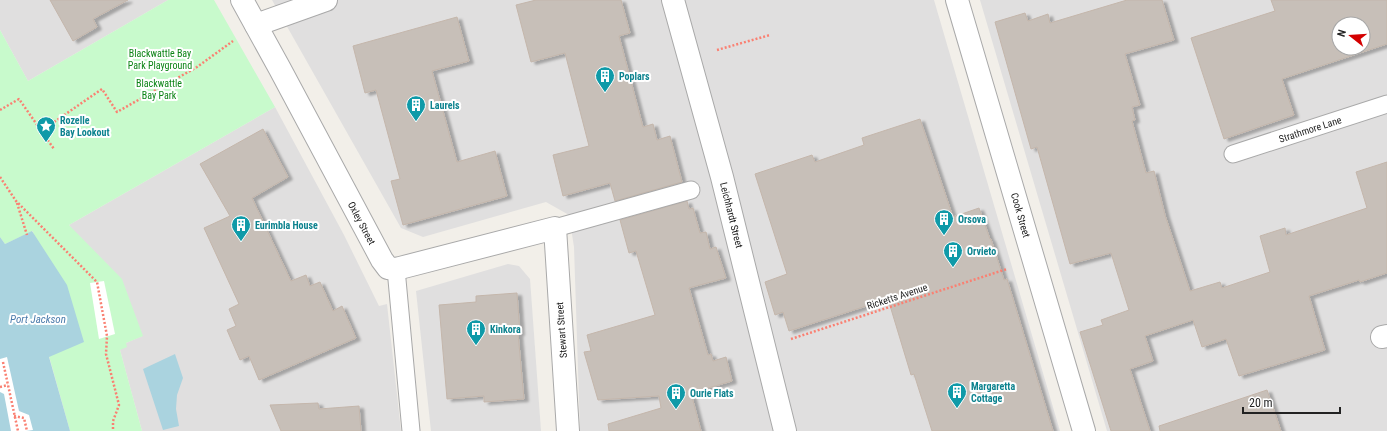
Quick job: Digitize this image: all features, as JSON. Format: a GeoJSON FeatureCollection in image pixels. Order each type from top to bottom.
{"type":"FeatureCollection","features":[{"type":"Feature","properties":{"kind":"street"},"geometry":{"type":"LineString","coordinates":[[242,0],[256,25],[326,0]]}},
{"type":"Feature","properties":{"kind":"street","name":"Leichhardt Street"},"geometry":{"type":"LineString","coordinates":[[673,0],[722,177],[785,431]]}},
{"type":"Feature","properties":{"kind":"street","name":"Cook Street"},"geometry":{"type":"LineString","coordinates":[[957,0],[1084,431]]}},
{"type":"Feature","properties":{"kind":"street","name":"Oxley Street"},"geometry":{"type":"LineString","coordinates":[[256,25],[382,260],[388,268],[396,269]]}},
{"type":"Feature","properties":{"kind":"street"},"geometry":{"type":"LineString","coordinates":[[396,269],[555,228]]}},
{"type":"Feature","properties":{"kind":"street","name":"Stewart Street"},"geometry":{"type":"LineString","coordinates":[[555,228],[568,431]]}},
{"type":"Feature","properties":{"kind":"lane","name":"Strathmore Lane"},"geometry":{"type":"LineString","coordinates":[[1233,154],[1387,104]]}},
{"type":"Feature","properties":{"kind":"lane"},"geometry":{"type":"LineString","coordinates":[[555,228],[691,190]]}},
{"type":"Feature","properties":{"kind":"lane"},"geometry":{"type":"LineString","coordinates":[[396,269],[411,431]]}},
{"type":"Feature","properties":{"kind":"path"},"geometry":{"type":"LineString","coordinates":[[41,131],[102,89],[117,112],[197,67],[256,25]]}},
{"type":"Feature","properties":{"kind":"path"},"geometry":{"type":"LineString","coordinates":[[690,58],[770,35]]}},
{"type":"Feature","properties":{"kind":"path"},"geometry":{"type":"LineString","coordinates":[[0,110],[19,99],[54,149]]}},
{"type":"Feature","properties":{"kind":"path"},"geometry":{"type":"LineString","coordinates":[[0,177],[16,201],[97,282],[106,336],[106,354],[119,405],[113,421],[113,431]]}},
{"type":"Feature","properties":{"kind":"path"},"geometry":{"type":"LineString","coordinates":[[16,201],[27,235]]}},
{"type":"Feature","properties":{"kind":"path","name":"Ricketts Avenue"},"geometry":{"type":"LineString","coordinates":[[764,348],[1034,260]]}},
{"type":"Feature","properties":{"kind":"path"},"geometry":{"type":"LineString","coordinates":[[3,362],[18,431]]}},
{"type":"Feature","properties":{"kind":"path"},"geometry":{"type":"LineString","coordinates":[[0,387],[8,386]]}},
{"type":"Feature","properties":{"kind":"path"},"geometry":{"type":"LineString","coordinates":[[14,416],[24,418],[26,431]]}},
{"type":"Feature","properties":{"kind":"shaded area"},"geometry":{"type":"Polygon","coordinates":[[[0,0],[168,0],[28,81],[0,30],[0,0]]]}},
{"type":"Feature","properties":{"kind":"shaded area"},"geometry":{"type":"Polygon","coordinates":[[[272,0],[934,0],[1060,431],[580,431],[574,247],[569,215],[546,202],[423,237],[401,228],[272,0]]]}},
{"type":"Feature","properties":{"kind":"shaded area"},"geometry":{"type":"Polygon","coordinates":[[[980,0],[1387,0],[1387,431],[1107,431],[980,0]]]}},
{"type":"Feature","properties":{"kind":"shaded area"},"geometry":{"type":"Polygon","coordinates":[[[275,107],[344,235],[379,306],[387,304],[401,431],[142,431],[120,350],[126,343],[142,336],[138,325],[69,225],[275,107]]]}},
{"type":"Feature","properties":{"kind":"shaded area"},"geometry":{"type":"Polygon","coordinates":[[[508,264],[519,266],[530,279],[541,431],[431,431],[416,291],[508,264]]]}},
{"type":"Feature","properties":{"kind":"green space","name":"Blackwattle Bay Park"},"geometry":{"type":"Polygon","coordinates":[[[168,0],[214,0],[275,107],[69,225],[122,279],[143,336],[126,343],[127,347],[120,350],[142,431],[70,431],[49,356],[33,231],[5,244],[0,237],[0,30],[28,81],[168,0]]]}},
{"type":"Feature","properties":{"kind":"water","name":"Port Jackson"},"geometry":{"type":"Polygon","coordinates":[[[32,231],[67,285],[84,342],[49,357],[70,431],[0,431],[0,237],[5,244],[32,231]]]}},
{"type":"Feature","properties":{"kind":"water"},"geometry":{"type":"Polygon","coordinates":[[[175,354],[183,378],[177,395],[176,409],[179,426],[163,430],[143,369],[175,354]]]}},
{"type":"Feature","properties":{"kind":"pier"},"geometry":{"type":"Polygon","coordinates":[[[104,281],[115,334],[99,339],[90,283],[104,281]]]}},
{"type":"Feature","properties":{"kind":"pier"},"geometry":{"type":"Polygon","coordinates":[[[7,357],[19,411],[29,415],[33,430],[11,431],[4,394],[0,392],[0,359],[7,357]]]}},
{"type":"Feature","properties":{"kind":"building"},"geometry":{"type":"Polygon","coordinates":[[[50,0],[128,0],[93,19],[97,27],[73,41],[50,0]]]}},
{"type":"Feature","properties":{"kind":"building","name":"Poplars"},"geometry":{"type":"Polygon","coordinates":[[[536,0],[621,0],[630,33],[619,36],[643,127],[653,124],[657,140],[670,136],[682,182],[615,201],[610,183],[563,196],[553,155],[589,146],[565,53],[531,62],[516,5],[536,0]]]}},
{"type":"Feature","properties":{"kind":"building"},"geometry":{"type":"Polygon","coordinates":[[[1127,0],[1162,0],[1174,40],[1125,54],[1140,105],[1132,107],[1135,120],[1132,121],[1146,173],[1154,171],[1165,215],[1190,291],[1220,282],[1222,288],[1270,272],[1260,236],[1285,228],[1286,235],[1367,208],[1356,172],[1387,162],[1387,273],[1360,282],[1359,280],[1309,296],[1325,350],[1239,376],[1226,339],[1202,347],[1193,320],[1145,336],[1153,361],[1130,369],[1150,431],[1111,431],[1080,332],[1103,325],[1101,320],[1129,310],[1111,253],[1070,264],[1037,147],[1031,149],[995,22],[1025,13],[1028,21],[1048,14],[1050,23],[1127,0]]]}},
{"type":"Feature","properties":{"kind":"building"},"geometry":{"type":"Polygon","coordinates":[[[1271,0],[1387,0],[1387,44],[1371,49],[1371,16],[1331,16],[1331,56],[1351,56],[1282,79],[1294,115],[1224,139],[1191,38],[1275,11],[1271,0]]]}},
{"type":"Feature","properties":{"kind":"building","name":"Laurels"},"geometry":{"type":"Polygon","coordinates":[[[457,17],[469,61],[432,71],[457,162],[495,151],[507,196],[403,225],[391,181],[400,179],[376,90],[365,93],[353,46],[457,17]]]}},
{"type":"Feature","properties":{"kind":"building"},"geometry":{"type":"Polygon","coordinates":[[[920,119],[953,217],[979,208],[1004,280],[1007,279],[1053,431],[932,431],[914,374],[911,375],[888,299],[789,331],[783,312],[775,315],[765,282],[787,274],[755,174],[812,155],[815,162],[864,145],[862,138],[920,119]]]}},
{"type":"Feature","properties":{"kind":"building"},"geometry":{"type":"Polygon","coordinates":[[[263,129],[288,177],[252,198],[291,281],[306,275],[310,286],[320,282],[333,311],[342,306],[356,338],[259,380],[249,356],[240,360],[227,330],[236,326],[229,309],[239,304],[204,228],[230,216],[200,164],[263,129]]]}},
{"type":"Feature","properties":{"kind":"building"},"geometry":{"type":"Polygon","coordinates":[[[687,201],[689,209],[693,208],[700,233],[706,232],[710,249],[716,247],[726,278],[689,288],[708,355],[711,354],[713,361],[726,357],[732,381],[691,393],[701,431],[609,431],[608,424],[661,408],[659,396],[598,400],[584,352],[591,351],[587,335],[655,315],[636,251],[629,253],[620,220],[687,201]]]}},
{"type":"Feature","properties":{"kind":"building","name":"Kinkora"},"geometry":{"type":"Polygon","coordinates":[[[517,293],[520,333],[518,333],[524,399],[484,402],[484,396],[447,399],[439,305],[476,302],[476,296],[517,293]]]}},
{"type":"Feature","properties":{"kind":"building"},"geometry":{"type":"Polygon","coordinates":[[[1267,390],[1281,431],[1160,431],[1159,426],[1267,390]]]}},
{"type":"Feature","properties":{"kind":"building"},"geometry":{"type":"Polygon","coordinates":[[[318,403],[319,409],[359,406],[361,431],[281,431],[270,405],[318,403]]]}},
{"type":"Feature","properties":{"kind":"place","name":"Poplars"},"geometry":{"type":"Point","coordinates":[605,93]}},
{"type":"Feature","properties":{"kind":"place","name":"Laurels"},"geometry":{"type":"Point","coordinates":[416,122]}},
{"type":"Feature","properties":{"kind":"place","name":"Rozelle Bay Lookout"},"geometry":{"type":"Point","coordinates":[46,143]}},
{"type":"Feature","properties":{"kind":"place","name":"Orsova"},"geometry":{"type":"Point","coordinates":[944,236]}},
{"type":"Feature","properties":{"kind":"place","name":"Eurimbla House"},"geometry":{"type":"Point","coordinates":[241,242]}},
{"type":"Feature","properties":{"kind":"place","name":"Orvieto"},"geometry":{"type":"Point","coordinates":[953,268]}},
{"type":"Feature","properties":{"kind":"place","name":"Kinkora"},"geometry":{"type":"Point","coordinates":[476,346]}},
{"type":"Feature","properties":{"kind":"place","name":"Margaretta Cottage"},"geometry":{"type":"Point","coordinates":[957,409]}},
{"type":"Feature","properties":{"kind":"place","name":"Ourie Flats"},"geometry":{"type":"Point","coordinates":[676,410]}},
{"type":"Feature","properties":{"kind":"park label","name":"Blackwattle Bay Park Playground"},"geometry":{"type":"Point","coordinates":[160,58]}}]}
